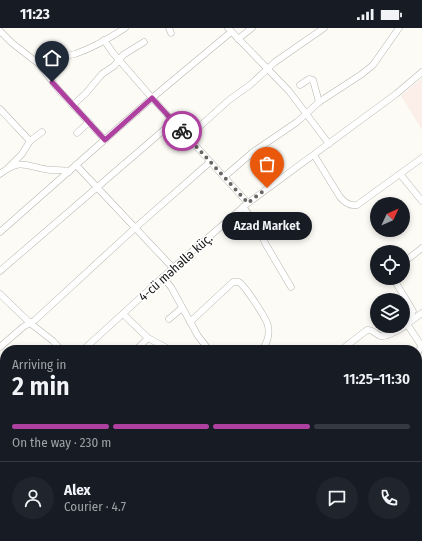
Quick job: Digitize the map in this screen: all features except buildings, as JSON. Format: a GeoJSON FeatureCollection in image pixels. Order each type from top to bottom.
{"type":"FeatureCollection","features":[{"type":"Feature","properties":{"kind":"street"},"geometry":{"type":"LineString","coordinates":[[39,64],[51,57],[76,53],[125,28]]}},
{"type":"Feature","properties":{"kind":"street"},"geometry":{"type":"LineString","coordinates":[[238,39],[252,28]]}},
{"type":"Feature","properties":{"kind":"street"},"geometry":{"type":"LineString","coordinates":[[188,137],[229,100],[250,85],[268,68],[324,28]]}},
{"type":"Feature","properties":{"kind":"street"},"geometry":{"type":"LineString","coordinates":[[224,177],[254,152],[297,122],[319,102],[362,74],[373,65],[399,28]]}},
{"type":"Feature","properties":{"kind":"street"},"geometry":{"type":"LineString","coordinates":[[0,232],[230,30],[289,91],[329,144]]}},
{"type":"Feature","properties":{"kind":"street"},"geometry":{"type":"LineString","coordinates":[[0,31],[12,43],[39,64],[57,88],[105,140]]}},
{"type":"Feature","properties":{"kind":"street"},"geometry":{"type":"LineString","coordinates":[[104,40],[119,60],[173,122],[248,203]]}},
{"type":"Feature","properties":{"kind":"street"},"geometry":{"type":"LineString","coordinates":[[73,105],[86,93],[98,77],[114,66],[124,55],[144,42]]}},
{"type":"Feature","properties":{"kind":"street","name":"4-cü məhəllə küç."},"geometry":{"type":"LineString","coordinates":[[89,345],[243,207],[396,94],[422,72]]}},
{"type":"Feature","properties":{"kind":"street"},"geometry":{"type":"LineString","coordinates":[[300,85],[309,79],[314,80],[319,102]]}},
{"type":"Feature","properties":{"kind":"street"},"geometry":{"type":"LineString","coordinates":[[0,109],[30,141]]}},
{"type":"Feature","properties":{"kind":"street"},"geometry":{"type":"LineString","coordinates":[[77,133],[89,122]]}},
{"type":"Feature","properties":{"kind":"street"},"geometry":{"type":"LineString","coordinates":[[0,271],[173,122]]}},
{"type":"Feature","properties":{"kind":"street"},"geometry":{"type":"LineString","coordinates":[[0,174],[25,151],[30,141],[42,132]]}},
{"type":"Feature","properties":{"kind":"street"},"geometry":{"type":"LineString","coordinates":[[25,151],[26,158],[30,165]]}},
{"type":"Feature","properties":{"kind":"street"},"geometry":{"type":"LineString","coordinates":[[314,154],[340,197],[354,206],[422,158]]}},
{"type":"Feature","properties":{"kind":"street"},"geometry":{"type":"LineString","coordinates":[[2,345],[23,327],[35,320],[135,228],[210,162]]}},
{"type":"Feature","properties":{"kind":"street"},"geometry":{"type":"LineString","coordinates":[[9,167],[19,164],[69,172]]}},
{"type":"Feature","properties":{"kind":"street"},"geometry":{"type":"LineString","coordinates":[[76,165],[173,268]]}},
{"type":"Feature","properties":{"kind":"street"},"geometry":{"type":"LineString","coordinates":[[400,174],[422,201]]}},
{"type":"Feature","properties":{"kind":"street"},"geometry":{"type":"LineString","coordinates":[[243,207],[258,226],[265,243],[291,287]]}},
{"type":"Feature","properties":{"kind":"street"},"geometry":{"type":"LineString","coordinates":[[410,257],[422,248]]}},
{"type":"Feature","properties":{"kind":"street"},"geometry":{"type":"LineString","coordinates":[[164,277],[198,336],[205,345]]}},
{"type":"Feature","properties":{"kind":"street"},"geometry":{"type":"LineString","coordinates":[[190,322],[233,282],[239,282],[244,287],[267,322],[269,331],[265,345]]}},
{"type":"Feature","properties":{"kind":"street"},"geometry":{"type":"LineString","coordinates":[[0,294],[30,323],[56,345]]}},
{"type":"Feature","properties":{"kind":"street"},"geometry":{"type":"LineString","coordinates":[[410,306],[413,311],[410,318]]}},
{"type":"Feature","properties":{"kind":"street"},"geometry":{"type":"LineString","coordinates":[[169,319],[182,308]]}},
{"type":"Feature","properties":{"kind":"street"},"geometry":{"type":"LineString","coordinates":[[410,322],[422,313]]}},
{"type":"Feature","properties":{"kind":"street"},"geometry":{"type":"LineString","coordinates":[[123,314],[148,338],[161,345]]}},
{"type":"Feature","properties":{"kind":"street"},"geometry":{"type":"LineString","coordinates":[[410,328],[421,345]]}},
{"type":"Feature","properties":{"kind":"street"},"geometry":{"type":"LineString","coordinates":[[348,345],[367,330],[370,330]]}},
{"type":"Feature","properties":{"kind":"street"},"geometry":{"type":"LineString","coordinates":[[376,333],[378,335],[386,336],[391,333]]}},
{"type":"Feature","properties":{"kind":"street"},"geometry":{"type":"LineString","coordinates":[[141,345],[148,338]]}},
{"type":"Feature","properties":{"kind":"shaded area"},"geometry":{"type":"Polygon","coordinates":[[[422,78],[422,130],[401,96],[422,78]]]}},
{"type":"Feature","properties":{"kind":"way so far"},"geometry":{"type":"LineString","coordinates":[[182,131],[248,203],[267,188]]}},
{"type":"Feature","properties":{"kind":"place","name":"Azad Market"},"geometry":{"type":"Point","coordinates":[267,188]}},
{"type":"Feature","properties":{"kind":"route"},"geometry":{"type":"LineString","coordinates":[[52,82],[105,140],[152,98],[182,131]]}}]}
